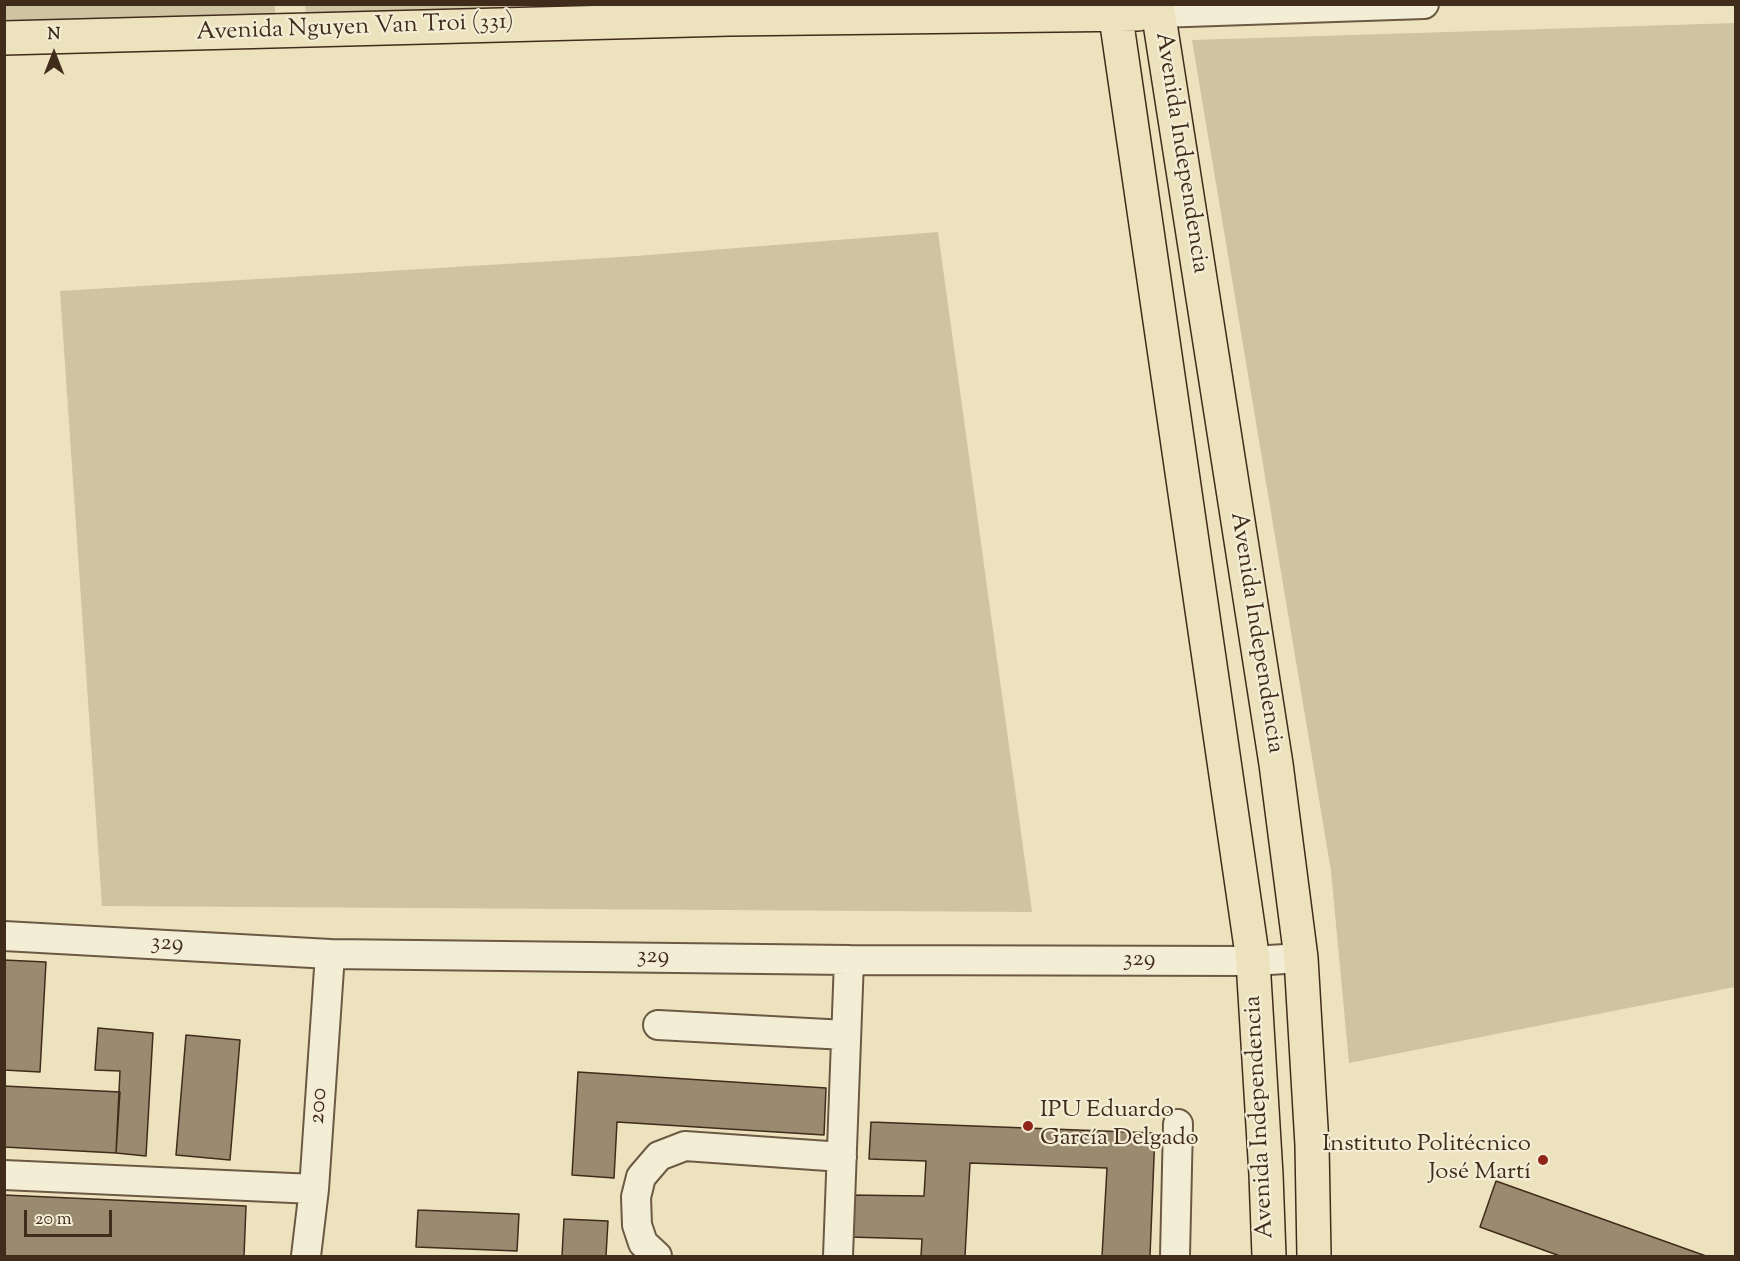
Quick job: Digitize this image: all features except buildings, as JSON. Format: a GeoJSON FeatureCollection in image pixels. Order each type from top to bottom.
{"type":"FeatureCollection","features":[{"type":"Feature","properties":{"kind":"main road","name":"Avenida Nguyen Van Troi (331)"},"geometry":{"type":"LineString","coordinates":[[4,38],[1157,9]]}},
{"type":"Feature","properties":{"kind":"main road","name":"Avenida Independencia"},"geometry":{"type":"LineString","coordinates":[[1157,9],[1276,764],[1301,958],[1312,1145],[1314,1257]]}},
{"type":"Feature","properties":{"kind":"main road","name":"Avenida Independencia"},"geometry":{"type":"LineString","coordinates":[[1115,10],[1253,961],[1269,1257]]}},
{"type":"Feature","properties":{"kind":"street","name":"Avenida Nguyen Van Troi (331)"},"geometry":{"type":"LineString","coordinates":[[1157,9],[1425,4]]}},
{"type":"Feature","properties":{"kind":"street","name":"329"},"geometry":{"type":"LineString","coordinates":[[4,936],[330,954],[849,960],[1253,961],[1301,958]]}},
{"type":"Feature","properties":{"kind":"street","name":"200"},"geometry":{"type":"LineString","coordinates":[[306,1257],[314,1189],[330,954]]}},
{"type":"Feature","properties":{"kind":"street"},"geometry":{"type":"LineString","coordinates":[[838,1257],[849,960]]}},
{"type":"Feature","properties":{"kind":"street"},"geometry":{"type":"LineString","coordinates":[[658,1025],[846,1035]]}},
{"type":"Feature","properties":{"kind":"street"},"geometry":{"type":"LineString","coordinates":[[1175,1257],[1178,1124]]}},
{"type":"Feature","properties":{"kind":"street"},"geometry":{"type":"LineString","coordinates":[[657,1257],[643,1243],[637,1225],[636,1197],[641,1177],[659,1156],[685,1146],[842,1157]]}},
{"type":"Feature","properties":{"kind":"street"},"geometry":{"type":"LineString","coordinates":[[4,1175],[314,1189]]}},
{"type":"Feature","properties":{"kind":"shaded area"},"geometry":{"type":"Polygon","coordinates":[[[305,4],[713,5],[306,19],[305,4]]]}},
{"type":"Feature","properties":{"kind":"shaded area"},"geometry":{"type":"Polygon","coordinates":[[[4,5],[275,5],[275,20],[5,24],[4,5]]]}},
{"type":"Feature","properties":{"kind":"shaded area"},"geometry":{"type":"Polygon","coordinates":[[[1735,23],[1735,987],[1349,1063],[1331,871],[1192,40],[1735,23]]]}},
{"type":"Feature","properties":{"kind":"shaded area"},"geometry":{"type":"Polygon","coordinates":[[[938,232],[1032,912],[102,906],[60,291],[636,256],[938,232]]]}},
{"type":"Feature","properties":{"kind":"place","name":"IPU Eduardo García Delgado"},"geometry":{"type":"Point","coordinates":[1028,1126]}},
{"type":"Feature","properties":{"kind":"place","name":"Instituto Politécnico José Martí"},"geometry":{"type":"Point","coordinates":[1543,1160]}}]}
